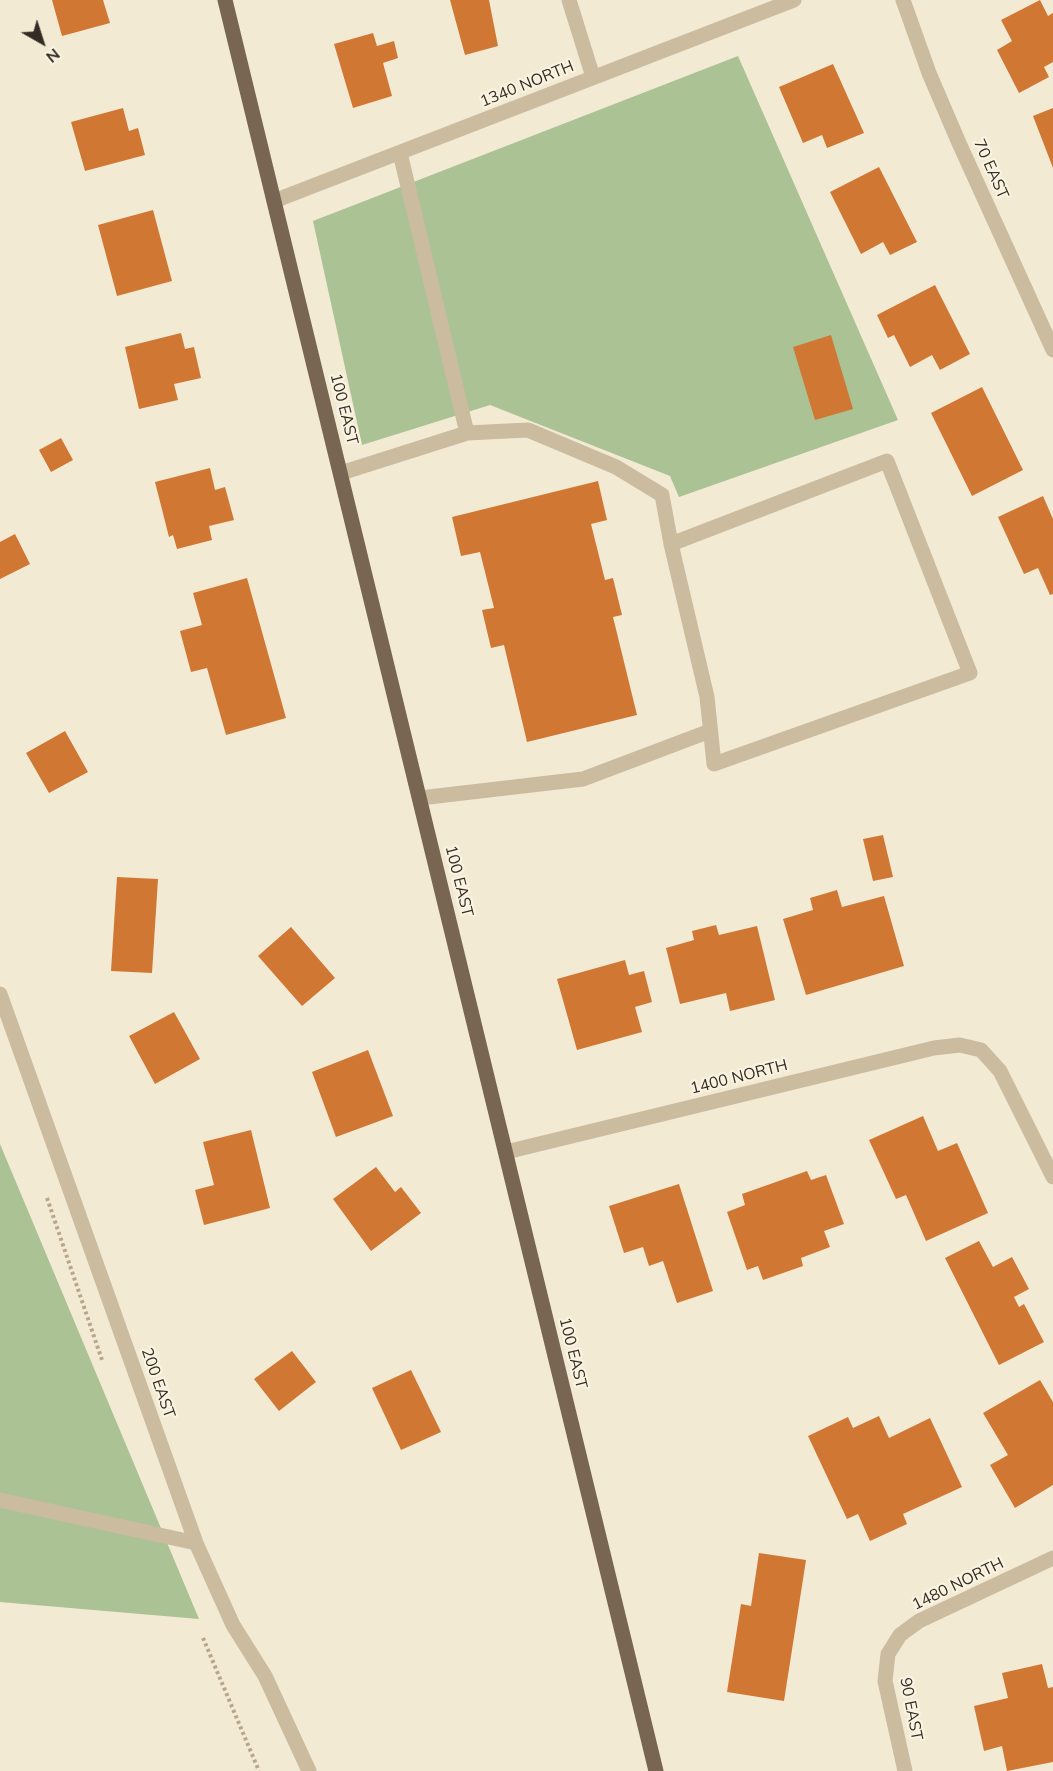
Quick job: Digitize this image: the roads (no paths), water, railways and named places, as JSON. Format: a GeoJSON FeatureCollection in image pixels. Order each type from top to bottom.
{"type":"FeatureCollection","features":[{"type":"Feature","properties":{"kind":"main road","name":"100 EAST"},"geometry":{"type":"LineString","coordinates":[[225,0],[656,1771]]}},
{"type":"Feature","properties":{"kind":"street"},"geometry":{"type":"LineString","coordinates":[[569,0],[581,45],[593,77]]}},
{"type":"Feature","properties":{"kind":"street","name":"1340 NORTH"},"geometry":{"type":"LineString","coordinates":[[274,201],[794,0]]}},
{"type":"Feature","properties":{"kind":"street","name":"70 EAST"},"geometry":{"type":"LineString","coordinates":[[903,0],[950,123],[1053,350]]}},
{"type":"Feature","properties":{"kind":"street"},"geometry":{"type":"LineString","coordinates":[[400,153],[467,434]]}},
{"type":"Feature","properties":{"kind":"street"},"geometry":{"type":"LineString","coordinates":[[341,473],[467,434],[528,430],[616,466],[662,495],[671,544],[707,698],[714,764],[970,673],[887,461],[671,544]]}},
{"type":"Feature","properties":{"kind":"street"},"geometry":{"type":"LineString","coordinates":[[420,798],[583,779],[710,731]]}},
{"type":"Feature","properties":{"kind":"street","name":"200 EAST"},"geometry":{"type":"LineString","coordinates":[[0,994],[196,1543],[234,1625],[265,1676],[309,1771]]}},
{"type":"Feature","properties":{"kind":"street","name":"1400 NORTH"},"geometry":{"type":"LineString","coordinates":[[506,1152],[934,1048],[960,1046],[981,1050],[1000,1071],[1053,1177]]}},
{"type":"Feature","properties":{"kind":"street"},"geometry":{"type":"LineString","coordinates":[[0,1500],[196,1543]]}},
{"type":"Feature","properties":{"kind":"street","name":"1480 NORTH"},"geometry":{"type":"LineString","coordinates":[[888,1654],[900,1635],[919,1621],[1053,1558]]}},
{"type":"Feature","properties":{"kind":"street","name":"90 EAST"},"geometry":{"type":"LineString","coordinates":[[888,1654],[885,1681],[905,1771]]}}]}
